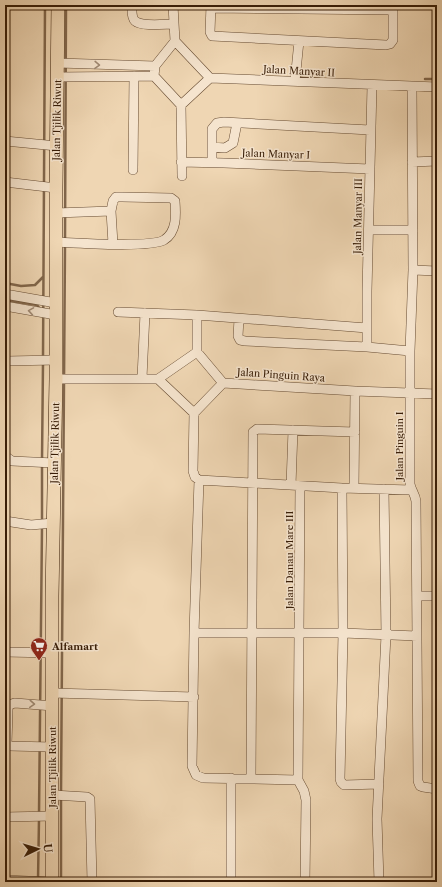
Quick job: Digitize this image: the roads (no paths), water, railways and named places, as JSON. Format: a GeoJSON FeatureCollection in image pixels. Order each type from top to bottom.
{"type":"FeatureCollection","features":[{"type":"Feature","properties":{"kind":"highway","name":"Jalan Tjilik Riwut"},"geometry":{"type":"LineString","coordinates":[[52,882],[53,523],[56,379],[58,5]]}},
{"type":"Feature","properties":{"kind":"street"},"geometry":{"type":"LineString","coordinates":[[132,5],[132,15],[135,20],[141,24],[174,24]]}},
{"type":"Feature","properties":{"kind":"street"},"geometry":{"type":"LineString","coordinates":[[58,77],[134,76],[155,71],[175,41],[173,5]]}},
{"type":"Feature","properties":{"kind":"street"},"geometry":{"type":"LineString","coordinates":[[211,6],[393,8],[393,40],[386,46],[212,36],[210,32],[211,6]]}},
{"type":"Feature","properties":{"kind":"street"},"geometry":{"type":"LineString","coordinates":[[175,41],[210,78],[181,105]]}},
{"type":"Feature","properties":{"kind":"street"},"geometry":{"type":"LineString","coordinates":[[295,81],[299,41]]}},
{"type":"Feature","properties":{"kind":"street"},"geometry":{"type":"LineString","coordinates":[[58,63],[155,71],[181,105],[182,176]]}},
{"type":"Feature","properties":{"kind":"street"},"geometry":{"type":"LineString","coordinates":[[133,170],[134,76]]}},
{"type":"Feature","properties":{"kind":"street","name":"Jalan Manyar II"},"geometry":{"type":"LineString","coordinates":[[210,78],[372,86],[437,87]]}},
{"type":"Feature","properties":{"kind":"street","name":"Jalan Manyar III"},"geometry":{"type":"LineString","coordinates":[[367,347],[372,86]]}},
{"type":"Feature","properties":{"kind":"street","name":"Jalan Pinguin I"},"geometry":{"type":"LineString","coordinates":[[412,87],[413,230],[410,351],[410,484],[411,490],[415,494],[416,501],[418,596],[418,781],[420,786],[437,789]]}},
{"type":"Feature","properties":{"kind":"street"},"geometry":{"type":"LineString","coordinates":[[212,162],[212,129],[217,123],[224,122],[370,130]]}},
{"type":"Feature","properties":{"kind":"street"},"geometry":{"type":"LineString","coordinates":[[212,147],[225,148],[230,146],[233,143],[237,123]]}},
{"type":"Feature","properties":{"kind":"street"},"geometry":{"type":"LineString","coordinates":[[5,141],[57,146]]}},
{"type":"Feature","properties":{"kind":"street"},"geometry":{"type":"LineString","coordinates":[[412,162],[437,161]]}},
{"type":"Feature","properties":{"kind":"street","name":"Jalan Manyar I"},"geometry":{"type":"LineString","coordinates":[[181,162],[370,169]]}},
{"type":"Feature","properties":{"kind":"street"},"geometry":{"type":"LineString","coordinates":[[5,182],[56,188]]}},
{"type":"Feature","properties":{"kind":"street"},"geometry":{"type":"LineString","coordinates":[[57,242],[113,244],[157,243],[164,240],[170,234],[174,226],[176,213],[175,201],[171,198],[116,197],[113,201],[111,211],[113,244]]}},
{"type":"Feature","properties":{"kind":"street"},"geometry":{"type":"LineString","coordinates":[[56,213],[111,211]]}},
{"type":"Feature","properties":{"kind":"street"},"geometry":{"type":"LineString","coordinates":[[369,230],[413,230]]}},
{"type":"Feature","properties":{"kind":"street"},"geometry":{"type":"LineString","coordinates":[[412,270],[437,271]]}},
{"type":"Feature","properties":{"kind":"street"},"geometry":{"type":"LineString","coordinates":[[5,294],[56,309]]}},
{"type":"Feature","properties":{"kind":"street"},"geometry":{"type":"LineString","coordinates":[[5,306],[56,309]]}},
{"type":"Feature","properties":{"kind":"street"},"geometry":{"type":"LineString","coordinates":[[118,312],[196,315],[367,328]]}},
{"type":"Feature","properties":{"kind":"street"},"geometry":{"type":"LineString","coordinates":[[142,378],[145,313]]}},
{"type":"Feature","properties":{"kind":"street"},"geometry":{"type":"LineString","coordinates":[[196,315],[197,352],[223,383]]}},
{"type":"Feature","properties":{"kind":"street"},"geometry":{"type":"LineString","coordinates":[[239,319],[238,336],[240,340],[245,341],[367,347],[410,351]]}},
{"type":"Feature","properties":{"kind":"street"},"geometry":{"type":"LineString","coordinates":[[56,379],[158,379],[197,352]]}},
{"type":"Feature","properties":{"kind":"street"},"geometry":{"type":"LineString","coordinates":[[5,362],[56,360]]}},
{"type":"Feature","properties":{"kind":"street"},"geometry":{"type":"LineString","coordinates":[[158,379],[194,413],[193,471],[195,477],[199,480],[252,484],[411,490]]}},
{"type":"Feature","properties":{"kind":"street","name":"Jalan Pinguin Raya"},"geometry":{"type":"LineString","coordinates":[[194,413],[223,383],[355,391],[437,394]]}},
{"type":"Feature","properties":{"kind":"street"},"geometry":{"type":"LineString","coordinates":[[354,488],[355,391]]}},
{"type":"Feature","properties":{"kind":"street"},"geometry":{"type":"LineString","coordinates":[[251,778],[252,432],[254,430],[293,430],[355,432]]}},
{"type":"Feature","properties":{"kind":"street","name":"Jalan Danau Mare III"},"geometry":{"type":"LineString","coordinates":[[293,430],[300,634],[298,780]]}},
{"type":"Feature","properties":{"kind":"street"},"geometry":{"type":"LineString","coordinates":[[5,456],[12,461],[54,463]]}},
{"type":"Feature","properties":{"kind":"street"},"geometry":{"type":"LineString","coordinates":[[199,480],[194,633],[192,766],[196,775],[203,778],[298,780],[304,791],[306,800],[305,882]]}},
{"type":"Feature","properties":{"kind":"street"},"geometry":{"type":"LineString","coordinates":[[342,488],[343,634],[340,779],[344,785],[379,784]]}},
{"type":"Feature","properties":{"kind":"street"},"geometry":{"type":"LineString","coordinates":[[379,882],[377,819],[386,635],[384,489]]}},
{"type":"Feature","properties":{"kind":"street"},"geometry":{"type":"LineString","coordinates":[[5,521],[31,525],[53,523]]}},
{"type":"Feature","properties":{"kind":"street"},"geometry":{"type":"LineString","coordinates":[[418,596],[437,596]]}},
{"type":"Feature","properties":{"kind":"street"},"geometry":{"type":"LineString","coordinates":[[194,633],[417,636]]}},
{"type":"Feature","properties":{"kind":"street"},"geometry":{"type":"LineString","coordinates":[[5,652],[53,653]]}},
{"type":"Feature","properties":{"kind":"street"},"geometry":{"type":"LineString","coordinates":[[52,747],[9,746],[7,743],[8,706],[15,703],[53,699],[194,697]]}},
{"type":"Feature","properties":{"kind":"street"},"geometry":{"type":"LineString","coordinates":[[231,778],[231,882]]}},
{"type":"Feature","properties":{"kind":"street"},"geometry":{"type":"LineString","coordinates":[[52,795],[87,797],[90,799],[92,882]]}},
{"type":"Feature","properties":{"kind":"street"},"geometry":{"type":"LineString","coordinates":[[5,817],[52,816]]}},
{"type":"Feature","properties":{"kind":"street"},"geometry":{"type":"LineString","coordinates":[[5,880],[52,882]]}},
{"type":"Feature","properties":{"kind":"waterway"},"geometry":{"type":"LineString","coordinates":[[43,358],[45,5]]}},
{"type":"Feature","properties":{"kind":"waterway"},"geometry":{"type":"LineString","coordinates":[[65,240],[66,5]]}},
{"type":"Feature","properties":{"kind":"waterway"},"geometry":{"type":"LineString","coordinates":[[425,79],[437,79]]}},
{"type":"Feature","properties":{"kind":"waterway"},"geometry":{"type":"LineString","coordinates":[[61,794],[65,245]]}},
{"type":"Feature","properties":{"kind":"waterway"},"geometry":{"type":"LineString","coordinates":[[5,283],[21,286],[35,285],[43,277]]}},
{"type":"Feature","properties":{"kind":"waterway"},"geometry":{"type":"LineString","coordinates":[[5,300],[37,305],[40,309]]}},
{"type":"Feature","properties":{"kind":"waterway"},"geometry":{"type":"LineString","coordinates":[[42,460],[43,363]]}},
{"type":"Feature","properties":{"kind":"waterway"},"geometry":{"type":"LineString","coordinates":[[42,465],[42,522]]}},
{"type":"Feature","properties":{"kind":"waterway"},"geometry":{"type":"LineString","coordinates":[[39,814],[42,527]]}},
{"type":"Feature","properties":{"kind":"waterway"},"geometry":{"type":"LineString","coordinates":[[61,799],[61,882]]}},
{"type":"Feature","properties":{"kind":"waterway"},"geometry":{"type":"LineString","coordinates":[[38,880],[39,819]]}},
{"type":"Feature","properties":{"kind":"place","name":"Alfamart"},"geometry":{"type":"Point","coordinates":[39,661]}}]}
